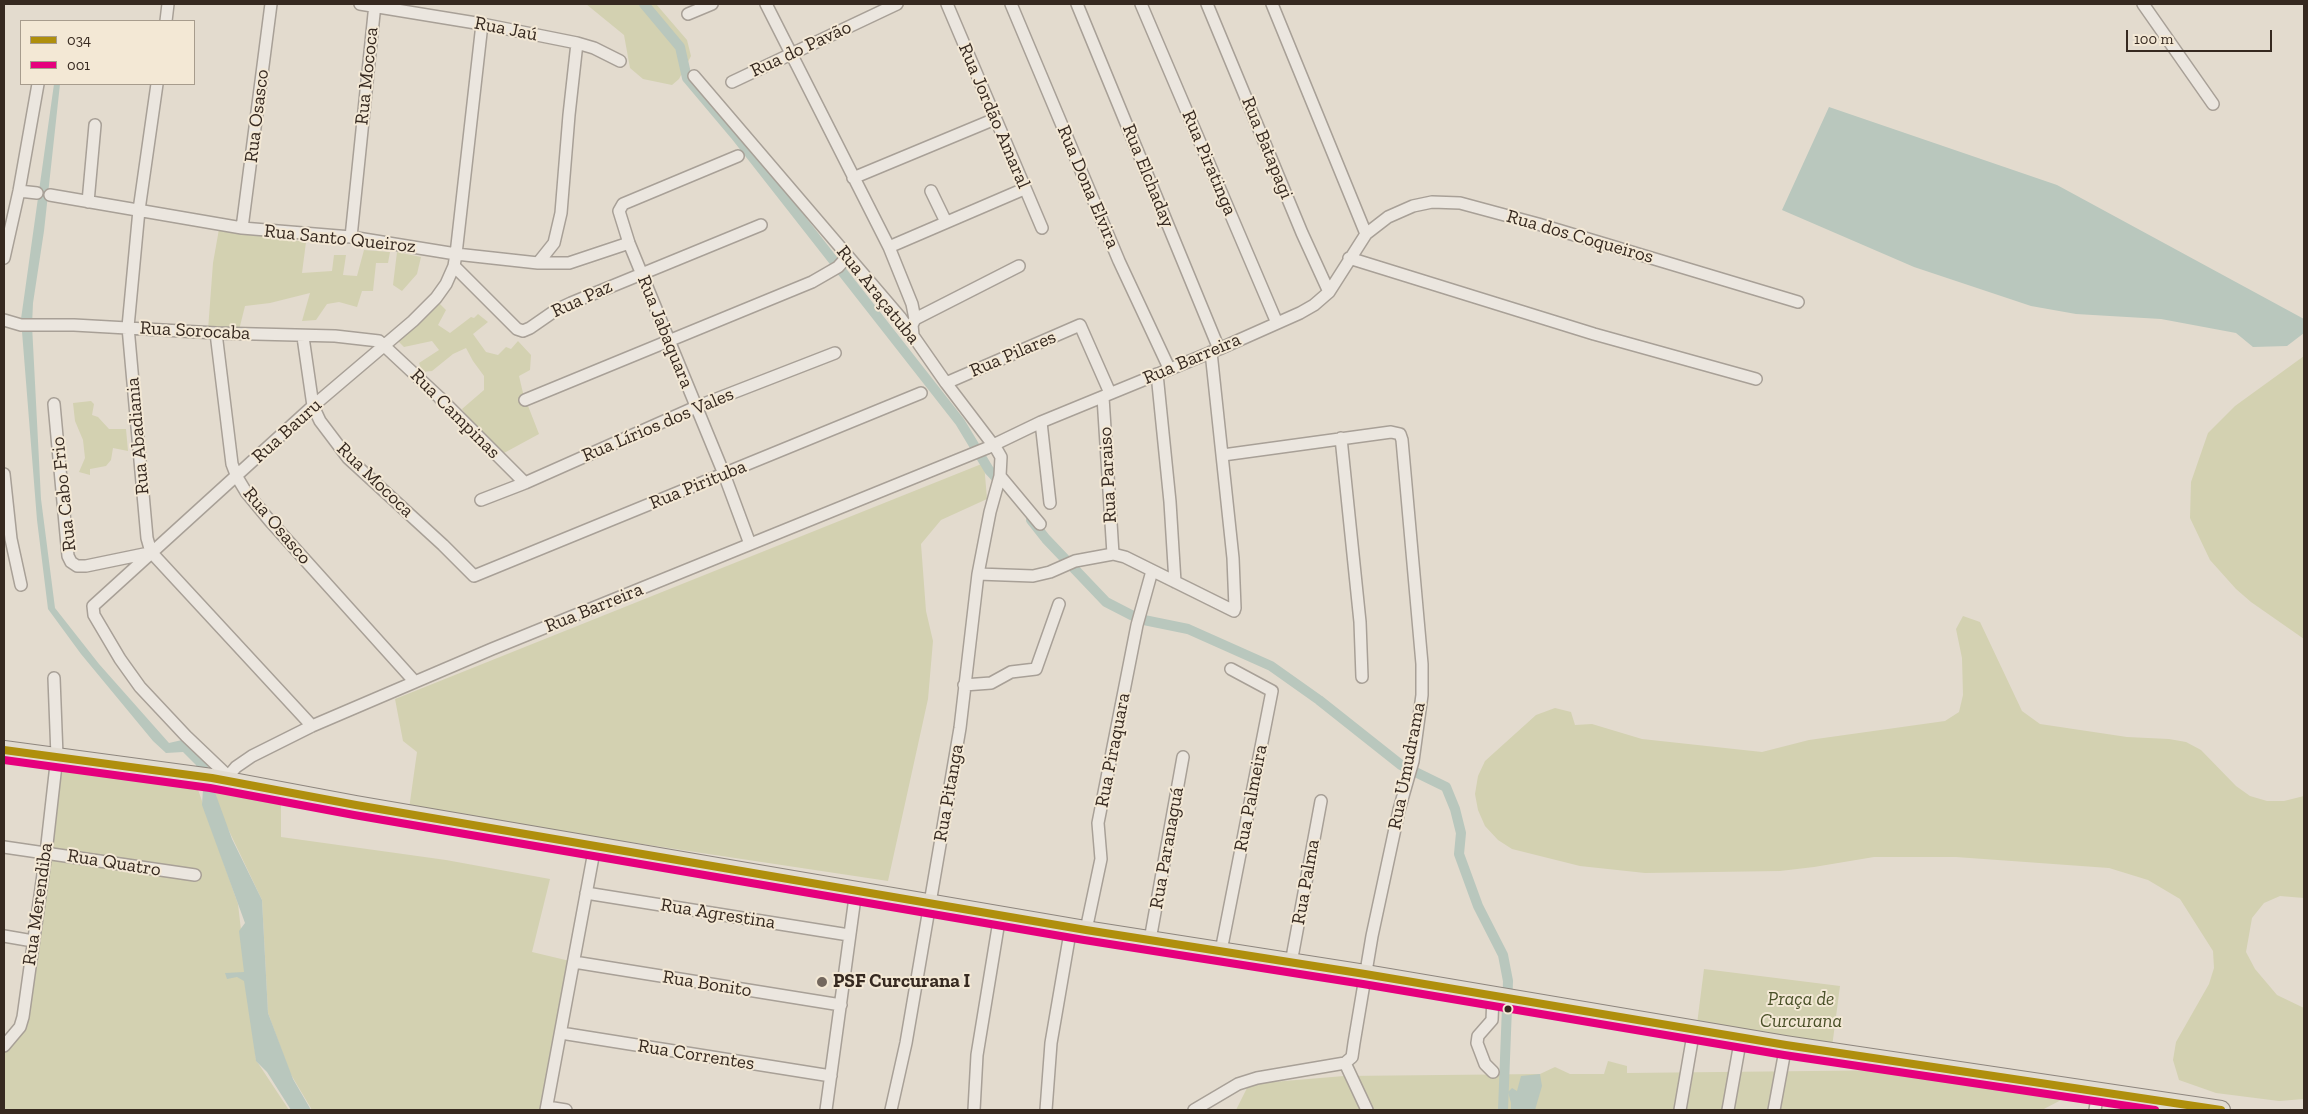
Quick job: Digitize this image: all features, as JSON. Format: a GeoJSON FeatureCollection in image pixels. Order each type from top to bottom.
{"type":"FeatureCollection","features":[{"type":"Feature","properties":{"kind":"main road"},"geometry":{"type":"LineString","coordinates":[[4,750],[222,778],[356,806],[1150,940],[1786,1045],[2202,1109],[2221,1110]]}},
{"type":"Feature","properties":{"kind":"street"},"geometry":{"type":"LineString","coordinates":[[166,20],[168,4]]}},
{"type":"Feature","properties":{"kind":"street","name":"Rua Osasco"},"geometry":{"type":"LineString","coordinates":[[242,228],[272,4]]}},
{"type":"Feature","properties":{"kind":"street","name":"Rua Jaú"},"geometry":{"type":"LineString","coordinates":[[360,4],[482,24],[577,44],[594,48],[620,61]]}},
{"type":"Feature","properties":{"kind":"street"},"geometry":{"type":"LineString","coordinates":[[688,14],[712,4]]}},
{"type":"Feature","properties":{"kind":"street"},"geometry":{"type":"LineString","coordinates":[[766,4],[889,247],[912,304],[915,319],[912,326],[914,337]]}},
{"type":"Feature","properties":{"kind":"street","name":"Rua do Pavão"},"geometry":{"type":"LineString","coordinates":[[732,82],[897,4]]}},
{"type":"Feature","properties":{"kind":"street","name":"Rua Jordão Amaral"},"geometry":{"type":"LineString","coordinates":[[947,4],[1042,228]]}},
{"type":"Feature","properties":{"kind":"street","name":"Rua Dona Elvira"},"geometry":{"type":"LineString","coordinates":[[1011,4],[1119,261],[1169,368]]}},
{"type":"Feature","properties":{"kind":"street","name":"Rua Elchaday"},"geometry":{"type":"LineString","coordinates":[[1077,4],[1215,350],[1234,611],[1175,582]]}},
{"type":"Feature","properties":{"kind":"street","name":"Rua Piratinga"},"geometry":{"type":"LineString","coordinates":[[1141,4],[1277,323]]}},
{"type":"Feature","properties":{"kind":"street","name":"Rua Batapagi"},"geometry":{"type":"LineString","coordinates":[[1207,4],[1302,233],[1329,292]]}},
{"type":"Feature","properties":{"kind":"street"},"geometry":{"type":"LineString","coordinates":[[1272,4],[1366,234]]}},
{"type":"Feature","properties":{"kind":"street"},"geometry":{"type":"LineString","coordinates":[[2143,4],[2213,104]]}},
{"type":"Feature","properties":{"kind":"street","name":"Rua Mococa"},"geometry":{"type":"LineString","coordinates":[[351,237],[374,5]]}},
{"type":"Feature","properties":{"kind":"street","name":"Rua Bauru"},"geometry":{"type":"LineString","coordinates":[[222,778],[140,687],[120,659],[92,610],[96,601],[237,477],[313,406],[385,346],[436,298],[446,284],[454,266],[456,254],[482,24]]}},
{"type":"Feature","properties":{"kind":"street"},"geometry":{"type":"LineString","coordinates":[[538,263],[554,244],[561,213],[577,44]]}},
{"type":"Feature","properties":{"kind":"street","name":"Rua Araçatuba"},"geometry":{"type":"LineString","coordinates":[[694,76],[889,303],[990,446],[1001,457],[1000,476]]}},
{"type":"Feature","properties":{"kind":"street"},"geometry":{"type":"LineString","coordinates":[[4,258],[19,191],[38,85]]}},
{"type":"Feature","properties":{"kind":"street","name":"Rua Abadiania"},"geometry":{"type":"LineString","coordinates":[[151,552],[147,538],[128,327],[139,210],[157,85]]}},
{"type":"Feature","properties":{"kind":"street"},"geometry":{"type":"LineString","coordinates":[[854,178],[995,119]]}},
{"type":"Feature","properties":{"kind":"street"},"geometry":{"type":"LineString","coordinates":[[88,202],[95,125]]}},
{"type":"Feature","properties":{"kind":"street","name":"Rua Jabaquara"},"geometry":{"type":"LineString","coordinates":[[738,156],[623,204],[619,211],[629,243],[724,474],[750,544]]}},
{"type":"Feature","properties":{"kind":"street"},"geometry":{"type":"LineString","coordinates":[[889,247],[1024,189]]}},
{"type":"Feature","properties":{"kind":"street"},"geometry":{"type":"LineString","coordinates":[[19,191],[37,193]]}},
{"type":"Feature","properties":{"kind":"street"},"geometry":{"type":"LineString","coordinates":[[931,191],[946,222]]}},
{"type":"Feature","properties":{"kind":"street","name":"Rua Santo Queiroz"},"geometry":{"type":"LineString","coordinates":[[50,195],[242,228],[351,237],[456,254],[538,263],[569,263],[629,243]]}},
{"type":"Feature","properties":{"kind":"street","name":"Rua dos Coqueiros"},"geometry":{"type":"LineString","coordinates":[[1366,234],[1388,216],[1413,206],[1432,202],[1460,203],[1798,302]]}},
{"type":"Feature","properties":{"kind":"street","name":"Rua Paz"},"geometry":{"type":"LineString","coordinates":[[454,266],[520,331],[530,328],[556,310],[641,273],[761,225]]}},
{"type":"Feature","properties":{"kind":"street","name":"Rua Barreira"},"geometry":{"type":"LineString","coordinates":[[222,778],[252,756],[312,726],[974,453],[1041,422],[1277,323],[1314,305],[1329,292],[1366,234]]}},
{"type":"Feature","properties":{"kind":"street"},"geometry":{"type":"LineString","coordinates":[[525,400],[812,282],[838,267],[847,256]]}},
{"type":"Feature","properties":{"kind":"street"},"geometry":{"type":"LineString","coordinates":[[1349,258],[1594,334],[1756,379]]}},
{"type":"Feature","properties":{"kind":"street"},"geometry":{"type":"LineString","coordinates":[[915,319],[1019,266]]}},
{"type":"Feature","properties":{"kind":"street","name":"Rua Sorocaba"},"geometry":{"type":"LineString","coordinates":[[4,320],[22,325],[128,327],[216,333],[370,338],[379,341],[385,346]]}},
{"type":"Feature","properties":{"kind":"street","name":"Rua Pilares"},"geometry":{"type":"LineString","coordinates":[[946,383],[1080,325],[1107,395]]}},
{"type":"Feature","properties":{"kind":"street","name":"Rua Osasco"},"geometry":{"type":"LineString","coordinates":[[216,333],[232,464],[237,477],[246,492],[270,521],[415,682]]}},
{"type":"Feature","properties":{"kind":"street","name":"Rua Mococa"},"geometry":{"type":"LineString","coordinates":[[304,337],[313,406],[320,421],[348,458],[474,576]]}},
{"type":"Feature","properties":{"kind":"street","name":"Rua Campinas"},"geometry":{"type":"LineString","coordinates":[[385,346],[524,482]]}},
{"type":"Feature","properties":{"kind":"street","name":"Rua Lírios dos Vales"},"geometry":{"type":"LineString","coordinates":[[480,500],[696,407],[836,353]]}},
{"type":"Feature","properties":{"kind":"street"},"geometry":{"type":"LineString","coordinates":[[978,574],[1033,576],[1076,561],[1112,554],[1125,557],[1175,582],[1170,502],[1157,374]]}},
{"type":"Feature","properties":{"kind":"street","name":"Rua Pirituba"},"geometry":{"type":"LineString","coordinates":[[474,576],[921,393]]}},
{"type":"Feature","properties":{"kind":"street","name":"Rua Paraiso"},"geometry":{"type":"LineString","coordinates":[[1107,395],[1112,554]]}},
{"type":"Feature","properties":{"kind":"street","name":"Rua Cabo Frio"},"geometry":{"type":"LineString","coordinates":[[54,404],[68,556],[71,562],[77,566],[86,566],[151,552]]}},
{"type":"Feature","properties":{"kind":"street"},"geometry":{"type":"LineString","coordinates":[[1041,422],[1050,503]]}},
{"type":"Feature","properties":{"kind":"street","name":"Rua Umudrama"},"geometry":{"type":"LineString","coordinates":[[1341,438],[1390,432],[1400,434],[1422,664],[1422,695],[1413,761],[1399,810],[1365,974],[1352,1057],[1345,1063]]}},
{"type":"Feature","properties":{"kind":"street"},"geometry":{"type":"LineString","coordinates":[[1223,454],[1341,438],[1360,622],[1362,676]]}},
{"type":"Feature","properties":{"kind":"street"},"geometry":{"type":"LineString","coordinates":[[4,474],[7,540],[22,584]]}},
{"type":"Feature","properties":{"kind":"street"},"geometry":{"type":"LineString","coordinates":[[1000,476],[1040,524]]}},
{"type":"Feature","properties":{"kind":"street","name":"Rua Pitanga"},"geometry":{"type":"LineString","coordinates":[[890,1110],[906,1043],[960,728],[978,574],[990,512],[1000,476]]}},
{"type":"Feature","properties":{"kind":"street"},"geometry":{"type":"LineString","coordinates":[[151,552],[312,726]]}},
{"type":"Feature","properties":{"kind":"street","name":"Rua Piraquara"},"geometry":{"type":"LineString","coordinates":[[1046,1110],[1051,1043],[1078,928],[1101,859],[1098,824],[1137,625],[1152,572]]}},
{"type":"Feature","properties":{"kind":"street"},"geometry":{"type":"LineString","coordinates":[[964,685],[991,683],[1011,672],[1036,669],[1059,604]]}},
{"type":"Feature","properties":{"kind":"street","name":"Rua Palmeira"},"geometry":{"type":"LineString","coordinates":[[1221,951],[1272,691],[1231,669]]}},
{"type":"Feature","properties":{"kind":"street","name":"Rua Merendiba"},"geometry":{"type":"LineString","coordinates":[[4,1046],[20,1028],[46,853],[57,756],[54,678]]}},
{"type":"Feature","properties":{"kind":"street","name":"Rua Paranaguá"},"geometry":{"type":"LineString","coordinates":[[1150,940],[1183,757]]}},
{"type":"Feature","properties":{"kind":"street","name":"Rua Palma"},"geometry":{"type":"LineString","coordinates":[[1291,963],[1321,801]]}},
{"type":"Feature","properties":{"kind":"street","name":"Rua Quatro"},"geometry":{"type":"LineString","coordinates":[[4,846],[195,875]]}},
{"type":"Feature","properties":{"kind":"street"},"geometry":{"type":"LineString","coordinates":[[566,1110],[546,1109],[595,846]]}},
{"type":"Feature","properties":{"kind":"street"},"geometry":{"type":"LineString","coordinates":[[826,1110],[856,890]]}},
{"type":"Feature","properties":{"kind":"street","name":"Rua Agrestina"},"geometry":{"type":"LineString","coordinates":[[586,893],[849,935]]}},
{"type":"Feature","properties":{"kind":"street"},"geometry":{"type":"LineString","coordinates":[[974,1110],[976,1055],[1000,915]]}},
{"type":"Feature","properties":{"kind":"street"},"geometry":{"type":"LineString","coordinates":[[4,936],[33,941]]}},
{"type":"Feature","properties":{"kind":"street","name":"Rua Bonito"},"geometry":{"type":"LineString","coordinates":[[574,962],[841,1005]]}},
{"type":"Feature","properties":{"kind":"street"},"geometry":{"type":"LineString","coordinates":[[1493,1072],[1485,1064],[1477,1043],[1478,1036],[1492,1020],[1496,996]]}},
{"type":"Feature","properties":{"kind":"street"},"geometry":{"type":"LineString","coordinates":[[1680,1110],[1694,1029]]}},
{"type":"Feature","properties":{"kind":"street","name":"Rua Correntes"},"geometry":{"type":"LineString","coordinates":[[561,1034],[831,1076]]}},
{"type":"Feature","properties":{"kind":"street"},"geometry":{"type":"LineString","coordinates":[[1728,1110],[1741,1037]]}},
{"type":"Feature","properties":{"kind":"street"},"geometry":{"type":"LineString","coordinates":[[1774,1110],[1786,1045]]}},
{"type":"Feature","properties":{"kind":"street"},"geometry":{"type":"LineString","coordinates":[[1194,1110],[1238,1084],[1257,1078],[1345,1063],[1367,1110]]}},
{"type":"Feature","properties":{"kind":"street"},"geometry":{"type":"LineString","coordinates":[[2095,1110],[2098,1092]]}},
{"type":"Feature","properties":{"kind":"green space"},"geometry":{"type":"Polygon","coordinates":[[[586,4],[656,4],[687,40],[691,56],[679,79],[672,85],[643,79],[630,68],[624,35],[586,4]]]}},
{"type":"Feature","properties":{"kind":"green space"},"geometry":{"type":"Polygon","coordinates":[[[219,229],[306,242],[302,273],[332,271],[334,255],[346,255],[343,275],[357,276],[364,250],[390,252],[388,263],[376,263],[373,291],[362,291],[357,307],[339,302],[327,304],[316,320],[302,321],[310,293],[270,303],[245,306],[239,330],[208,330],[213,263],[219,229]]]}},
{"type":"Feature","properties":{"kind":"green space"},"geometry":{"type":"Polygon","coordinates":[[[397,252],[421,257],[417,274],[402,291],[393,285],[397,252]]]}},
{"type":"Feature","properties":{"kind":"green space"},"geometry":{"type":"Polygon","coordinates":[[[437,301],[446,310],[438,325],[450,333],[478,314],[488,322],[473,334],[486,352],[498,355],[506,347],[511,349],[518,341],[531,355],[530,370],[519,376],[523,393],[539,434],[504,453],[475,429],[462,409],[484,390],[484,376],[466,348],[453,354],[432,371],[422,372],[419,363],[439,350],[432,341],[404,347],[397,340],[437,301]]]}},
{"type":"Feature","properties":{"kind":"green space"},"geometry":{"type":"Polygon","coordinates":[[[2304,356],[2304,639],[2251,602],[2236,589],[2210,560],[2190,518],[2191,482],[2208,433],[2235,406],[2304,356]]]}},
{"type":"Feature","properties":{"kind":"green space"},"geometry":{"type":"Polygon","coordinates":[[[91,401],[94,404],[92,415],[98,417],[109,429],[126,429],[128,451],[113,448],[111,460],[106,466],[90,469],[90,475],[79,472],[85,458],[83,440],[75,421],[73,403],[91,401]]]}},
{"type":"Feature","properties":{"kind":"green space"},"geometry":{"type":"Polygon","coordinates":[[[984,463],[987,499],[941,520],[921,544],[926,611],[933,641],[928,699],[888,881],[409,809],[417,752],[403,741],[395,699],[984,463]]]}},
{"type":"Feature","properties":{"kind":"green space"},"geometry":{"type":"Polygon","coordinates":[[[1963,616],[1980,622],[2022,711],[2040,724],[2127,737],[2169,739],[2186,742],[2201,750],[2236,786],[2250,796],[2267,801],[2284,801],[2304,796],[2304,898],[2280,896],[2264,903],[2252,918],[2246,952],[2255,969],[2277,995],[2304,1008],[2304,1099],[2279,1101],[2216,1093],[2179,1080],[2173,1060],[2176,1042],[2209,984],[2214,968],[2213,951],[2180,899],[2148,880],[2109,868],[1956,857],[1874,857],[1780,871],[1645,873],[1580,866],[1512,849],[1498,840],[1485,826],[1478,810],[1475,794],[1478,776],[1485,761],[1536,715],[1555,708],[1571,712],[1575,725],[1592,724],[1642,739],[1762,752],[1809,740],[1945,721],[1959,712],[1963,695],[1962,658],[1956,629],[1963,616]]]}},
{"type":"Feature","properties":{"kind":"green space"},"geometry":{"type":"Polygon","coordinates":[[[56,763],[195,781],[238,904],[256,1060],[289,1110],[4,1110],[4,1052],[24,1027],[56,763]]]}},
{"type":"Feature","properties":{"kind":"green space"},"geometry":{"type":"Polygon","coordinates":[[[210,791],[281,805],[281,837],[446,860],[550,879],[532,952],[574,962],[542,1110],[312,1110],[290,1073],[268,1013],[262,900],[210,791]]]}},
{"type":"Feature","properties":{"kind":"green space","name":"Praça de Curcurana"},"geometry":{"type":"Polygon","coordinates":[[[1704,969],[1840,986],[1832,1047],[1697,1024],[1704,969]]]}},
{"type":"Feature","properties":{"kind":"green space"},"geometry":{"type":"Polygon","coordinates":[[[1608,1061],[1627,1066],[1627,1073],[1905,1070],[2066,1094],[2063,1099],[2042,1110],[1236,1110],[1249,1084],[1344,1076],[1540,1074],[1555,1067],[1570,1074],[1604,1074],[1608,1061]]]}},
{"type":"Feature","properties":{"kind":"shaded area"},"geometry":{"type":"Polygon","coordinates":[[[54,85],[60,85],[44,231],[33,303],[32,325],[41,499],[55,608],[99,664],[169,743],[182,740],[195,748],[207,763],[213,787],[232,839],[262,900],[268,1013],[293,1079],[311,1110],[291,1110],[267,1072],[256,1061],[244,981],[237,977],[227,979],[225,973],[244,972],[239,931],[245,923],[202,805],[203,789],[196,765],[183,752],[166,753],[153,741],[81,654],[48,609],[37,520],[21,319],[54,85]]]}},
{"type":"Feature","properties":{"kind":"shaded area"},"geometry":{"type":"Polygon","coordinates":[[[1829,107],[2057,185],[2304,319],[2304,333],[2287,346],[2253,347],[2236,333],[2161,319],[2076,314],[2031,306],[1914,267],[1782,210],[1829,107]]]}},
{"type":"Feature","properties":{"kind":"shaded area"},"geometry":{"type":"Polygon","coordinates":[[[1540,1074],[1542,1086],[1535,1110],[1511,1110],[1508,1092],[1512,1088],[1517,1091],[1521,1076],[1540,1074]]]}},
{"type":"Feature","properties":{"kind":"waterway"},"geometry":{"type":"LineString","coordinates":[[644,4],[680,47],[687,78],[735,135],[960,422],[989,470],[1003,485]]}},
{"type":"Feature","properties":{"kind":"waterway"},"geometry":{"type":"LineString","coordinates":[[1031,520],[1046,539],[1106,602],[1139,619],[1188,629],[1271,666],[1319,700],[1401,765],[1446,787],[1455,809],[1461,833],[1459,854],[1478,906],[1503,955],[1508,981],[1503,1110]]}},
{"type":"Feature","properties":{"kind":"transit line","name":"034"},"geometry":{"type":"LineString","coordinates":[[4,750],[212,778],[356,805],[1086,930],[1365,974],[1786,1045],[2221,1110]]}},
{"type":"Feature","properties":{"kind":"transit line","name":"001"},"geometry":{"type":"LineString","coordinates":[[4,760],[210,788],[354,815],[1084,940],[1363,984],[1784,1055],[2155,1110]]}},
{"type":"Feature","properties":{"kind":"place","name":"PSF Curcurana I"},"geometry":{"type":"Point","coordinates":[822,982]}}]}
